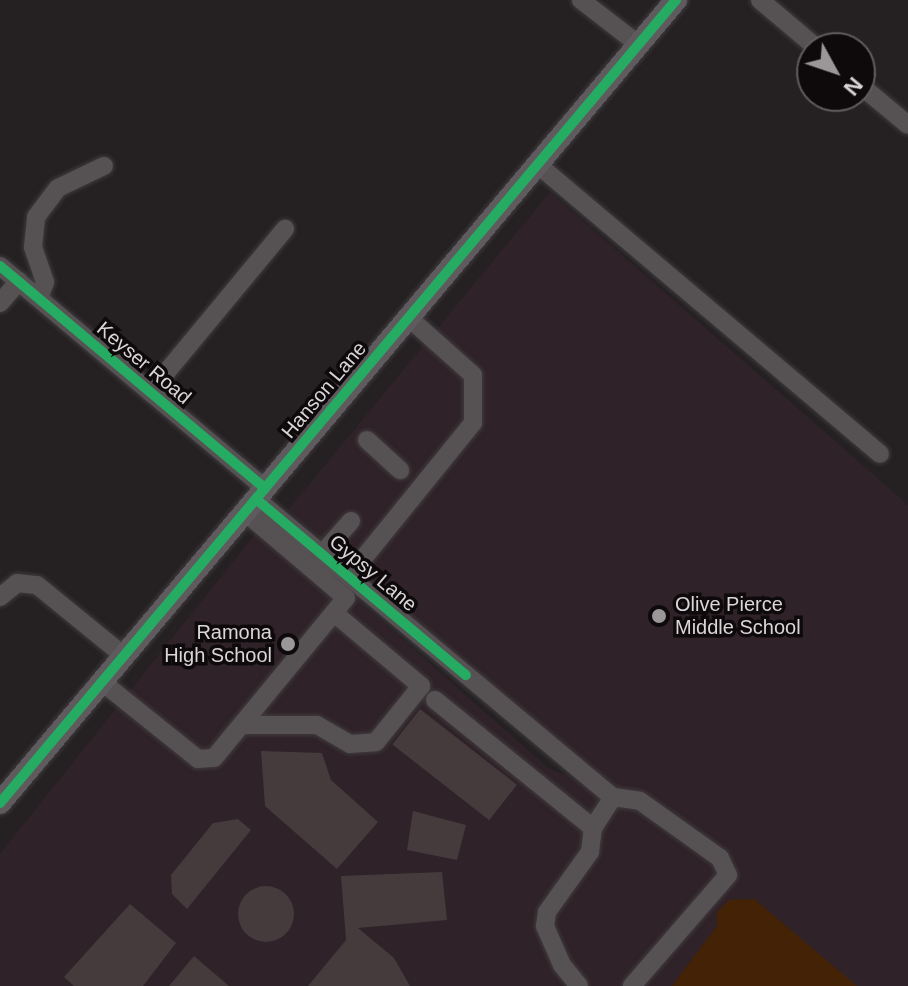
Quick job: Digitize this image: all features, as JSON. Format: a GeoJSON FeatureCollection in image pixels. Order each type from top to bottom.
{"type":"FeatureCollection","features":[{"type":"Feature","properties":{"kind":"main road","name":"Hanson Lane"},"geometry":{"type":"LineString","coordinates":[[0,803],[676,0]]}},
{"type":"Feature","properties":{"kind":"street"},"geometry":{"type":"LineString","coordinates":[[581,0],[638,44]]}},
{"type":"Feature","properties":{"kind":"street"},"geometry":{"type":"LineString","coordinates":[[760,0],[798,32]]}},
{"type":"Feature","properties":{"kind":"street"},"geometry":{"type":"LineString","coordinates":[[876,98],[908,125]]}},
{"type":"Feature","properties":{"kind":"street"},"geometry":{"type":"LineString","coordinates":[[537,164],[880,454]]}},
{"type":"Feature","properties":{"kind":"street"},"geometry":{"type":"LineString","coordinates":[[39,298],[45,282],[33,247],[36,217],[58,188],[104,166]]}},
{"type":"Feature","properties":{"kind":"street"},"geometry":{"type":"LineString","coordinates":[[150,392],[285,229]]}},
{"type":"Feature","properties":{"kind":"street","name":"Keyser Road"},"geometry":{"type":"LineString","coordinates":[[0,266],[150,392],[256,500]]}},
{"type":"Feature","properties":{"kind":"street"},"geometry":{"type":"LineString","coordinates":[[0,303],[19,281]]}},
{"type":"Feature","properties":{"kind":"street"},"geometry":{"type":"LineString","coordinates":[[349,576],[473,423],[473,375],[409,318]]}},
{"type":"Feature","properties":{"kind":"street"},"geometry":{"type":"LineString","coordinates":[[367,440],[400,470]]}},
{"type":"Feature","properties":{"kind":"street"},"geometry":{"type":"LineString","coordinates":[[102,682],[206,762],[242,725],[346,598],[256,500]]}},
{"type":"Feature","properties":{"kind":"street","name":"Gypsy Lane"},"geometry":{"type":"LineString","coordinates":[[256,500],[613,797]]}},
{"type":"Feature","properties":{"kind":"street"},"geometry":{"type":"LineString","coordinates":[[322,554],[351,521]]}},
{"type":"Feature","properties":{"kind":"street"},"geometry":{"type":"LineString","coordinates":[[0,597],[17,583],[37,585],[124,656]]}},
{"type":"Feature","properties":{"kind":"street"},"geometry":{"type":"LineString","coordinates":[[242,725],[317,725],[350,744],[376,742],[421,686],[334,613]]}},
{"type":"Feature","properties":{"kind":"street"},"geometry":{"type":"LineString","coordinates":[[435,700],[593,828]]}},
{"type":"Feature","properties":{"kind":"street"},"geometry":{"type":"LineString","coordinates":[[579,986],[562,965],[545,926],[547,912],[590,852],[593,828],[613,797],[640,801],[720,858],[728,875],[632,986]]}},
{"type":"Feature","properties":{"kind":"shaded area"},"geometry":{"type":"Polygon","coordinates":[[[550,192],[908,505],[908,986],[0,986],[0,854],[267,519],[548,768],[591,784],[531,721],[288,510],[550,192]]]}},
{"type":"Feature","properties":{"kind":"shaded area"},"geometry":{"type":"Polygon","coordinates":[[[754,899],[857,986],[672,986],[717,926],[717,912],[729,900],[754,899]]]}},
{"type":"Feature","properties":{"kind":"building"},"geometry":{"type":"Polygon","coordinates":[[[420,709],[517,785],[489,820],[392,744],[420,709]]]}},
{"type":"Feature","properties":{"kind":"building"},"geometry":{"type":"Polygon","coordinates":[[[261,751],[322,753],[331,780],[378,822],[337,869],[265,806],[261,751]]]}},
{"type":"Feature","properties":{"kind":"building"},"geometry":{"type":"Polygon","coordinates":[[[413,811],[466,825],[457,860],[407,850],[413,811]]]}},
{"type":"Feature","properties":{"kind":"building"},"geometry":{"type":"Polygon","coordinates":[[[238,819],[251,830],[187,909],[172,894],[171,875],[213,823],[238,819]]]}},
{"type":"Feature","properties":{"kind":"building"},"geometry":{"type":"Polygon","coordinates":[[[442,872],[447,920],[358,928],[394,958],[410,986],[308,986],[346,940],[341,876],[442,872]]]}},
{"type":"Feature","properties":{"kind":"building"},"geometry":{"type":"Polygon","coordinates":[[[266,886],[286,894],[294,914],[286,934],[266,942],[246,934],[238,914],[246,894],[266,886]]]}},
{"type":"Feature","properties":{"kind":"building"},"geometry":{"type":"Polygon","coordinates":[[[130,904],[176,943],[143,986],[74,986],[64,977],[130,904]]]}},
{"type":"Feature","properties":{"kind":"building"},"geometry":{"type":"Polygon","coordinates":[[[194,956],[229,986],[169,986],[194,956]]]}},
{"type":"Feature","properties":{"kind":"cycle path"},"geometry":{"type":"LineString","coordinates":[[0,803],[676,0]]}},
{"type":"Feature","properties":{"kind":"cycle path"},"geometry":{"type":"LineString","coordinates":[[0,266],[265,488]]}},
{"type":"Feature","properties":{"kind":"cycle path"},"geometry":{"type":"LineString","coordinates":[[256,499],[466,675]]}},
{"type":"Feature","properties":{"kind":"place","name":"Olive Pierce Middle School"},"geometry":{"type":"Point","coordinates":[659,616]}},
{"type":"Feature","properties":{"kind":"place","name":"Ramona High School"},"geometry":{"type":"Point","coordinates":[288,644]}}]}
